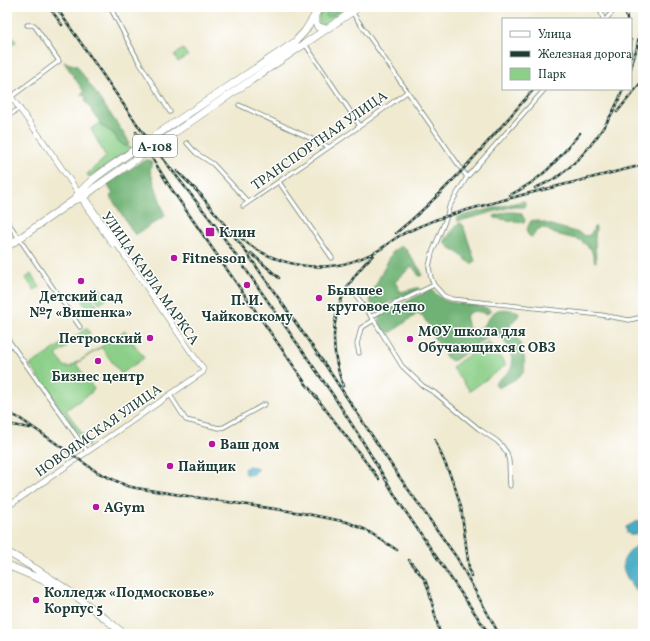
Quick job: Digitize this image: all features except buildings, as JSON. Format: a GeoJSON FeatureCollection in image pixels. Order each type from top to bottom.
{"type":"FeatureCollection","features":[{"type":"Feature","properties":{"kind":"highway","name":"А-108"},"geometry":{"type":"LineString","coordinates":[[80,198],[92,184],[210,99],[295,42],[305,31],[320,7]]}},
{"type":"Feature","properties":{"kind":"highway","name":"А-108"},"geometry":{"type":"LineString","coordinates":[[7,247],[89,192],[92,184],[214,106],[359,7]]}},
{"type":"Feature","properties":{"kind":"highway"},"geometry":{"type":"LineString","coordinates":[[314,15],[318,27],[327,29]]}},
{"type":"Feature","properties":{"kind":"highway"},"geometry":{"type":"LineString","coordinates":[[7,552],[76,595],[124,634]]}},
{"type":"Feature","properties":{"kind":"highway"},"geometry":{"type":"LineString","coordinates":[[16,569],[25,568],[25,564],[21,560]]}},
{"type":"Feature","properties":{"kind":"highway"},"geometry":{"type":"LineString","coordinates":[[7,565],[45,581],[70,596],[118,634]]}},
{"type":"Feature","properties":{"kind":"street"},"geometry":{"type":"LineString","coordinates":[[110,7],[139,62],[170,112]]}},
{"type":"Feature","properties":{"kind":"street"},"geometry":{"type":"LineString","coordinates":[[594,7],[607,10],[616,7]]}},
{"type":"Feature","properties":{"kind":"street"},"geometry":{"type":"LineString","coordinates":[[594,7],[601,12],[603,18]]}},
{"type":"Feature","properties":{"kind":"street"},"geometry":{"type":"LineString","coordinates":[[607,18],[616,7]]}},
{"type":"Feature","properties":{"kind":"street"},"geometry":{"type":"LineString","coordinates":[[352,12],[467,177]]}},
{"type":"Feature","properties":{"kind":"street"},"geometry":{"type":"LineString","coordinates":[[11,97],[59,61],[34,25],[27,25]]}},
{"type":"Feature","properties":{"kind":"street"},"geometry":{"type":"LineString","coordinates":[[305,44],[360,126]]}},
{"type":"Feature","properties":{"kind":"street"},"geometry":{"type":"LineString","coordinates":[[544,90],[467,177],[449,207],[446,220],[432,253],[429,267],[429,272],[434,285],[444,296],[452,300],[629,320],[643,317]]}},
{"type":"Feature","properties":{"kind":"street","name":"УЛИЦА КАРЛА МАРКСА"},"geometry":{"type":"LineString","coordinates":[[7,91],[73,184],[80,198],[166,322],[203,371]]}},
{"type":"Feature","properties":{"kind":"street","name":"ТРАНСПОРТНАЯ УЛИЦА"},"geometry":{"type":"LineString","coordinates":[[243,206],[407,92]]}},
{"type":"Feature","properties":{"kind":"street"},"geometry":{"type":"LineString","coordinates":[[238,105],[329,147]]}},
{"type":"Feature","properties":{"kind":"street"},"geometry":{"type":"LineString","coordinates":[[7,117],[20,108]]}},
{"type":"Feature","properties":{"kind":"street"},"geometry":{"type":"LineString","coordinates":[[187,143],[196,153],[213,164],[248,202]]}},
{"type":"Feature","properties":{"kind":"street"},"geometry":{"type":"LineString","coordinates":[[279,182],[332,258]]}},
{"type":"Feature","properties":{"kind":"street"},"geometry":{"type":"LineString","coordinates":[[73,184],[77,187],[92,184]]}},
{"type":"Feature","properties":{"kind":"street"},"geometry":{"type":"LineString","coordinates":[[7,221],[80,326]]}},
{"type":"Feature","properties":{"kind":"street"},"geometry":{"type":"LineString","coordinates":[[359,353],[357,344],[361,328],[372,318],[388,307],[434,285]]}},
{"type":"Feature","properties":{"kind":"street"},"geometry":{"type":"LineString","coordinates":[[353,291],[402,366],[423,386],[435,393],[502,446],[507,453],[509,461],[510,486]]}},
{"type":"Feature","properties":{"kind":"street"},"geometry":{"type":"LineString","coordinates":[[7,338],[87,452]]}},
{"type":"Feature","properties":{"kind":"street","name":"НОВОЯМСКАЯ УЛИЦА"},"geometry":{"type":"LineString","coordinates":[[7,507],[203,371]]}},
{"type":"Feature","properties":{"kind":"street"},"geometry":{"type":"LineString","coordinates":[[170,395],[186,420],[219,428],[224,427],[265,404]]}},
{"type":"Feature","properties":{"kind":"green space"},"geometry":{"type":"Polygon","coordinates":[[[325,7],[353,7],[327,25],[323,25],[319,23],[318,18],[325,7]]]}},
{"type":"Feature","properties":{"kind":"green space"},"geometry":{"type":"Polygon","coordinates":[[[332,7],[341,7],[342,9],[328,18],[325,16],[332,7]]]}},
{"type":"Feature","properties":{"kind":"green space"},"geometry":{"type":"Polygon","coordinates":[[[9,33],[16,42],[10,46],[7,41],[7,34],[9,33]]]}},
{"type":"Feature","properties":{"kind":"green space"},"geometry":{"type":"Polygon","coordinates":[[[183,49],[188,56],[178,62],[174,55],[183,49]]]}},
{"type":"Feature","properties":{"kind":"green space"},"geometry":{"type":"Polygon","coordinates":[[[64,62],[77,66],[127,138],[129,143],[128,145],[125,146],[118,141],[114,134],[102,126],[85,100],[86,96],[80,95],[84,92],[64,62]]]}},
{"type":"Feature","properties":{"kind":"green space"},"geometry":{"type":"Polygon","coordinates":[[[100,123],[113,133],[122,144],[132,149],[89,177],[87,174],[106,157],[91,129],[100,123]]]}},
{"type":"Feature","properties":{"kind":"green space"},"geometry":{"type":"Polygon","coordinates":[[[150,160],[152,164],[150,170],[165,216],[135,235],[110,196],[113,194],[107,184],[141,162],[150,160]]]}},
{"type":"Feature","properties":{"kind":"green space"},"geometry":{"type":"Polygon","coordinates":[[[523,201],[525,202],[525,207],[511,207],[463,220],[458,221],[456,219],[457,217],[523,201]]]}},
{"type":"Feature","properties":{"kind":"green space"},"geometry":{"type":"Polygon","coordinates":[[[506,212],[521,213],[525,220],[524,223],[495,218],[494,216],[506,212]]]}},
{"type":"Feature","properties":{"kind":"green space"},"geometry":{"type":"Polygon","coordinates":[[[534,220],[586,236],[592,232],[594,227],[596,227],[596,262],[591,249],[580,240],[555,234],[544,228],[538,229],[531,237],[528,235],[528,226],[531,221],[534,220]]]}},
{"type":"Feature","properties":{"kind":"green space"},"geometry":{"type":"Polygon","coordinates":[[[461,223],[475,261],[472,264],[456,251],[453,251],[445,243],[445,240],[458,224],[461,223]]]}},
{"type":"Feature","properties":{"kind":"green space"},"geometry":{"type":"Polygon","coordinates":[[[401,246],[405,248],[421,271],[422,275],[419,276],[413,267],[411,267],[395,282],[401,292],[417,288],[419,288],[419,290],[380,307],[372,307],[370,299],[371,294],[393,251],[401,246]]]}},
{"type":"Feature","properties":{"kind":"green space"},"geometry":{"type":"Polygon","coordinates":[[[31,274],[40,287],[34,290],[26,278],[31,274]]]}},
{"type":"Feature","properties":{"kind":"green space"},"geometry":{"type":"Polygon","coordinates":[[[98,286],[107,299],[100,304],[91,291],[98,286]]]}},
{"type":"Feature","properties":{"kind":"green space"},"geometry":{"type":"Polygon","coordinates":[[[432,290],[440,298],[447,301],[487,308],[490,310],[487,314],[475,311],[468,314],[466,321],[472,330],[477,330],[480,328],[494,312],[500,309],[517,311],[519,314],[510,327],[519,341],[524,355],[525,365],[523,373],[512,381],[498,388],[495,384],[509,371],[512,366],[510,352],[501,337],[497,335],[490,335],[452,361],[446,357],[422,315],[417,314],[392,332],[388,333],[383,330],[378,321],[380,315],[432,290]]]}},
{"type":"Feature","properties":{"kind":"green space"},"geometry":{"type":"Polygon","coordinates":[[[90,295],[97,305],[93,308],[87,308],[82,301],[90,295]]]}},
{"type":"Feature","properties":{"kind":"green space"},"geometry":{"type":"Polygon","coordinates":[[[87,328],[90,333],[77,341],[74,337],[87,328]]]}},
{"type":"Feature","properties":{"kind":"green space"},"geometry":{"type":"Polygon","coordinates":[[[125,331],[144,358],[121,374],[101,347],[76,364],[94,389],[66,410],[89,444],[87,446],[30,365],[65,342],[67,347],[56,355],[65,367],[70,367],[125,331]]]}},
{"type":"Feature","properties":{"kind":"green space"},"geometry":{"type":"Polygon","coordinates":[[[488,341],[506,365],[470,391],[452,367],[488,341]]]}},
{"type":"Feature","properties":{"kind":"water"},"geometry":{"type":"Polygon","coordinates":[[[249,466],[255,467],[258,470],[254,474],[248,475],[245,473],[244,469],[249,466]]]}},
{"type":"Feature","properties":{"kind":"water"},"geometry":{"type":"Polygon","coordinates":[[[643,518],[643,531],[633,534],[627,533],[626,527],[643,518]]]}},
{"type":"Feature","properties":{"kind":"water"},"geometry":{"type":"Polygon","coordinates":[[[638,545],[643,546],[643,595],[638,593],[632,586],[623,569],[624,559],[638,545]]]}},
{"type":"Feature","properties":{"kind":"railway"},"geometry":{"type":"LineString","coordinates":[[49,7],[62,25]]}},
{"type":"Feature","properties":{"kind":"railway"},"geometry":{"type":"LineString","coordinates":[[56,7],[146,137],[217,228],[333,395],[399,502],[489,634]]}},
{"type":"Feature","properties":{"kind":"railway"},"geometry":{"type":"LineString","coordinates":[[632,64],[637,47],[643,13]]}},
{"type":"Feature","properties":{"kind":"railway"},"geometry":{"type":"LineString","coordinates":[[626,14],[627,18]]}},
{"type":"Feature","properties":{"kind":"railway"},"geometry":{"type":"LineString","coordinates":[[617,112],[643,80]]}},
{"type":"Feature","properties":{"kind":"railway"},"geometry":{"type":"LineString","coordinates":[[396,233],[451,182],[533,90]]}},
{"type":"Feature","properties":{"kind":"railway"},"geometry":{"type":"LineString","coordinates":[[535,188],[560,175],[589,147],[605,125],[623,90]]}},
{"type":"Feature","properties":{"kind":"railway"},"geometry":{"type":"LineString","coordinates":[[136,132],[170,187],[306,384],[379,479]]}},
{"type":"Feature","properties":{"kind":"railway"},"geometry":{"type":"LineString","coordinates":[[510,195],[541,176],[580,133]]}},
{"type":"Feature","properties":{"kind":"railway"},"geometry":{"type":"LineString","coordinates":[[240,237],[249,245],[271,257],[294,264],[318,267],[349,263],[379,250],[395,238],[405,233],[446,216],[522,195],[643,165]]}},
{"type":"Feature","properties":{"kind":"railway"},"geometry":{"type":"LineString","coordinates":[[177,171],[202,196]]}},
{"type":"Feature","properties":{"kind":"railway"},"geometry":{"type":"LineString","coordinates":[[199,193],[242,246],[326,366],[398,475],[457,558],[499,634]]}},
{"type":"Feature","properties":{"kind":"railway"},"geometry":{"type":"LineString","coordinates":[[251,253],[279,278]]}},
{"type":"Feature","properties":{"kind":"railway"},"geometry":{"type":"LineString","coordinates":[[343,386],[337,367],[334,349],[336,316],[341,300],[349,285],[359,270],[373,255]]}},
{"type":"Feature","properties":{"kind":"railway"},"geometry":{"type":"LineString","coordinates":[[7,412],[19,418],[97,472],[127,486],[302,513],[347,522],[366,530],[397,550]]}},
{"type":"Feature","properties":{"kind":"railway"},"geometry":{"type":"LineString","coordinates":[[7,424],[30,428]]}},
{"type":"Feature","properties":{"kind":"railway"},"geometry":{"type":"LineString","coordinates":[[435,440],[454,484],[461,507],[471,576]]}},
{"type":"Feature","properties":{"kind":"railway"},"geometry":{"type":"LineString","coordinates":[[409,560],[425,580],[440,634]]}},
{"type":"Feature","properties":{"kind":"place","name":"Клин"},"geometry":{"type":"Point","coordinates":[210,232]}},
{"type":"Feature","properties":{"kind":"place","name":"Fitnesson"},"geometry":{"type":"Point","coordinates":[174,258]}},
{"type":"Feature","properties":{"kind":"place","name":"Детский сад №7 «Вишенка»"},"geometry":{"type":"Point","coordinates":[81,281]}},
{"type":"Feature","properties":{"kind":"place","name":"П. И. Чайковскому"},"geometry":{"type":"Point","coordinates":[247,285]}},
{"type":"Feature","properties":{"kind":"place","name":"Бывшее круговое депо"},"geometry":{"type":"Point","coordinates":[319,298]}},
{"type":"Feature","properties":{"kind":"place","name":"Петровский"},"geometry":{"type":"Point","coordinates":[150,338]}},
{"type":"Feature","properties":{"kind":"place","name":"МОУ школа для Обучающихся с ОВЗ"},"geometry":{"type":"Point","coordinates":[410,339]}},
{"type":"Feature","properties":{"kind":"place","name":"Бизнес центр"},"geometry":{"type":"Point","coordinates":[98,361]}},
{"type":"Feature","properties":{"kind":"place","name":"Ваш дом"},"geometry":{"type":"Point","coordinates":[212,444]}},
{"type":"Feature","properties":{"kind":"place","name":"Пайщик"},"geometry":{"type":"Point","coordinates":[170,466]}},
{"type":"Feature","properties":{"kind":"place","name":"AGym"},"geometry":{"type":"Point","coordinates":[96,507]}},
{"type":"Feature","properties":{"kind":"place","name":"Колледж «Подмосковье» Корпус 5"},"geometry":{"type":"Point","coordinates":[36,600]}}]}
